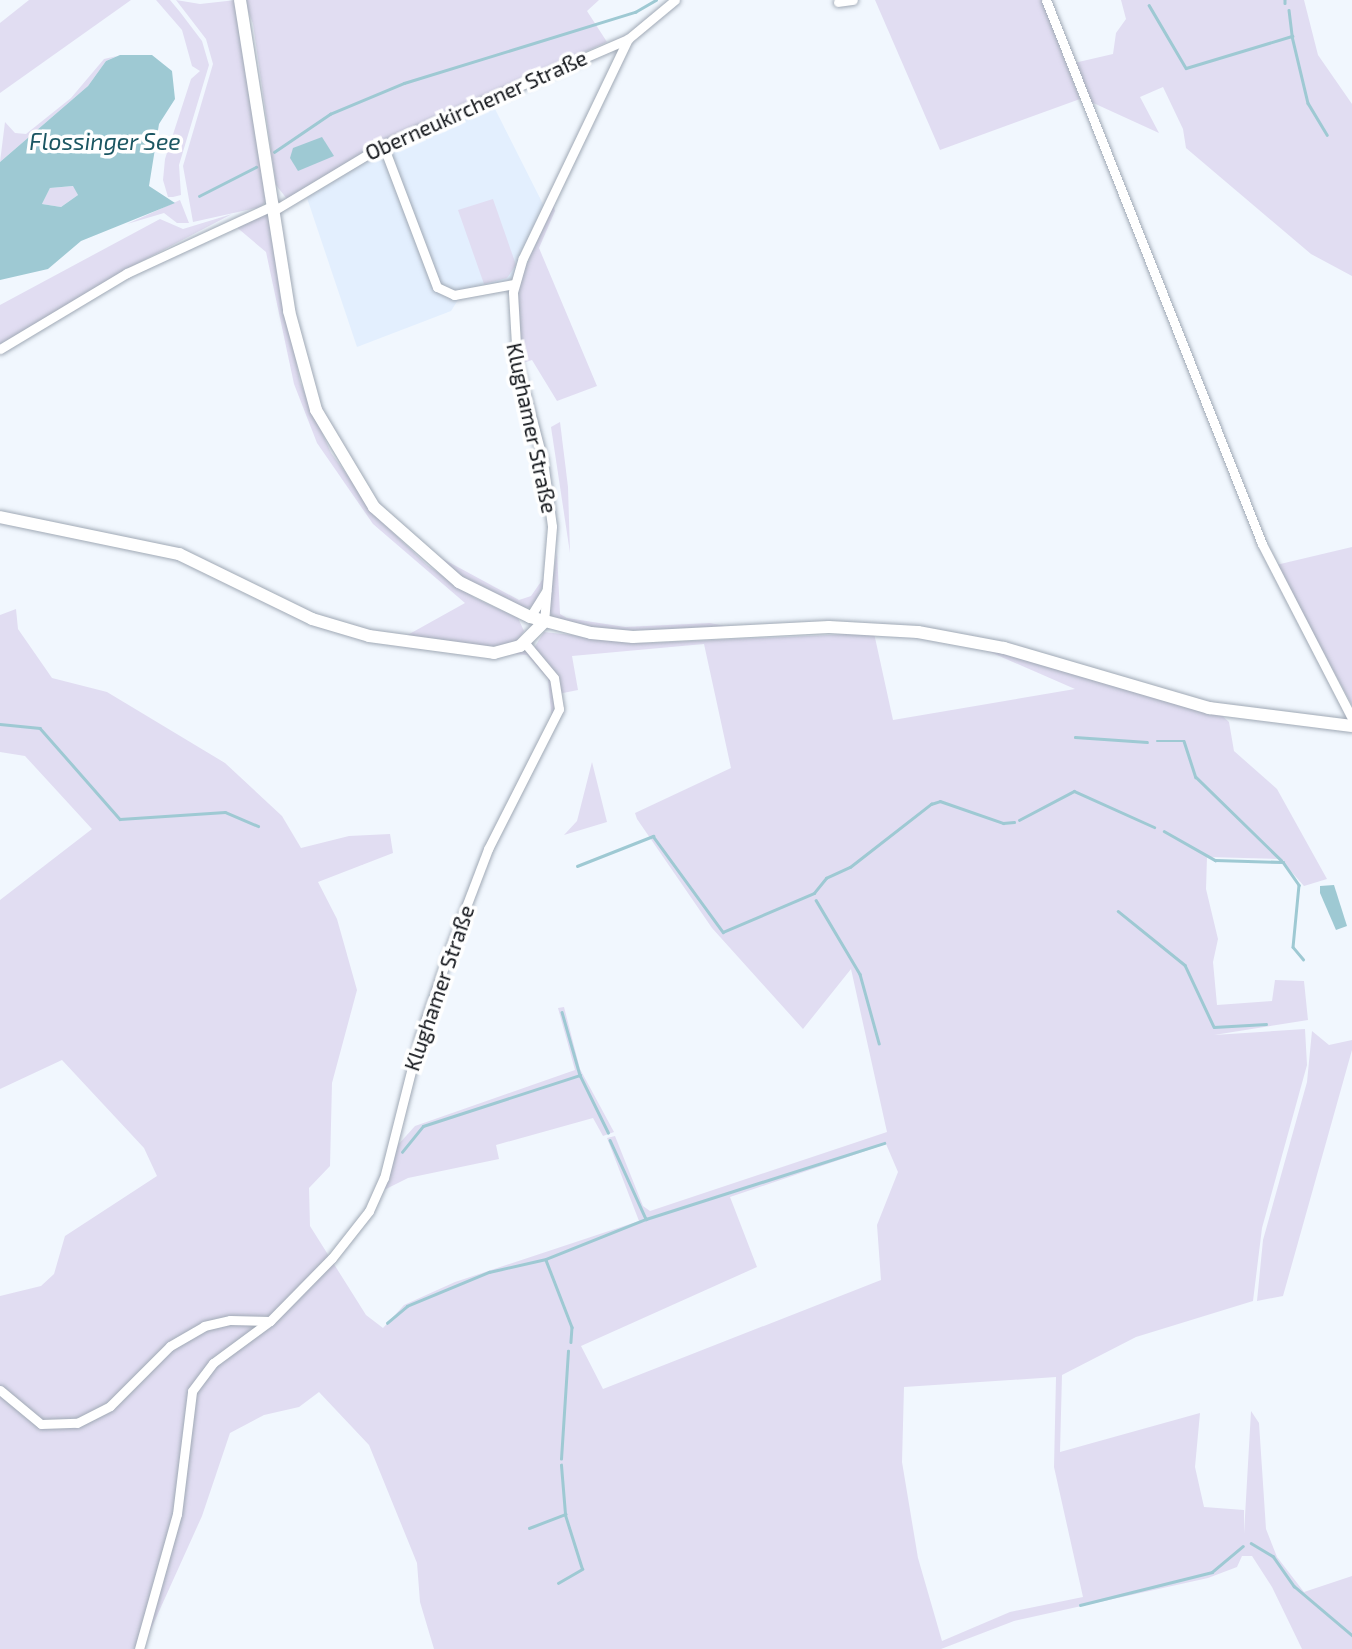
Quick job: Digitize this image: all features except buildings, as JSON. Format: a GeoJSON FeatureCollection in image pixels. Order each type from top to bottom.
{"type":"FeatureCollection","features":[{"type":"Feature","properties":{"kind":"main road"},"geometry":{"type":"LineString","coordinates":[[240,0],[300,361],[316,410],[348,472],[423,555],[474,591],[544,622],[633,637],[829,627],[918,632],[1003,648],[1209,708],[1348,722]]}},
{"type":"Feature","properties":{"kind":"main road"},"geometry":{"type":"LineString","coordinates":[[0,517],[179,554],[345,631],[487,653],[524,642],[544,622]]}},
{"type":"Feature","properties":{"kind":"main road"},"geometry":{"type":"LineString","coordinates":[[524,642],[530,617]]}},
{"type":"Feature","properties":{"kind":"street","name":"Oberneukirchener Straße"},"geometry":{"type":"LineString","coordinates":[[0,349],[127,273],[274,208],[383,145],[628,39],[675,0]]}},
{"type":"Feature","properties":{"kind":"street"},"geometry":{"type":"LineString","coordinates":[[838,2],[853,0]]}},
{"type":"Feature","properties":{"kind":"street"},"geometry":{"type":"LineString","coordinates":[[1046,0],[1262,544],[1345,708],[1348,722]]}},
{"type":"Feature","properties":{"kind":"street","name":"Klughamer Straße"},"geometry":{"type":"LineString","coordinates":[[544,622],[552,526],[543,461],[517,362],[514,284],[628,39]]}},
{"type":"Feature","properties":{"kind":"street"},"geometry":{"type":"LineString","coordinates":[[383,145],[437,287],[454,295],[514,284]]}},
{"type":"Feature","properties":{"kind":"street","name":"Klughamer Straße"},"geometry":{"type":"LineString","coordinates":[[530,617],[547,590]]}},
{"type":"Feature","properties":{"kind":"street","name":"Klughamer Straße"},"geometry":{"type":"LineString","coordinates":[[139,1649],[177,1514],[188,1399],[213,1363],[270,1321],[347,1242],[384,1178],[420,1036],[451,946],[491,841],[559,709],[557,684],[524,642]]}},
{"type":"Feature","properties":{"kind":"street"},"geometry":{"type":"LineString","coordinates":[[0,1390],[41,1424],[77,1423],[110,1406],[170,1346],[204,1326],[230,1320],[270,1321]]}},
{"type":"Feature","properties":{"kind":"shaded area"},"geometry":{"type":"Polygon","coordinates":[[[29,0],[131,0],[0,93],[0,23],[29,0]]]}},
{"type":"Feature","properties":{"kind":"shaded area"},"geometry":{"type":"Polygon","coordinates":[[[156,0],[170,0],[180,12],[202,41],[209,65],[179,165],[181,195],[173,197],[168,197],[163,180],[165,159],[191,79],[200,71],[192,66],[182,30],[156,0]]]}},
{"type":"Feature","properties":{"kind":"shaded area"},"geometry":{"type":"Polygon","coordinates":[[[176,0],[200,4],[236,0],[268,198],[261,207],[193,222],[183,166],[213,64],[206,39],[176,0]]]}},
{"type":"Feature","properties":{"kind":"shaded area"},"geometry":{"type":"Polygon","coordinates":[[[244,0],[599,0],[587,11],[607,42],[367,150],[287,199],[276,185],[253,24],[244,0]]]}},
{"type":"Feature","properties":{"kind":"shaded area"},"geometry":{"type":"Polygon","coordinates":[[[875,0],[1042,0],[1080,99],[940,150],[875,0]]]}},
{"type":"Feature","properties":{"kind":"shaded area"},"geometry":{"type":"Polygon","coordinates":[[[1121,0],[1304,0],[1318,55],[1352,104],[1352,276],[1311,254],[1186,148],[1183,129],[1163,87],[1140,97],[1159,133],[1089,101],[1074,63],[1113,54],[1116,33],[1126,19],[1121,0]]]}},
{"type":"Feature","properties":{"kind":"shaded area"},"geometry":{"type":"Polygon","coordinates":[[[117,56],[106,61],[88,86],[0,162],[5,122],[15,133],[26,134],[71,98],[104,59],[117,56]]]}},
{"type":"Feature","properties":{"kind":"shaded area"},"geometry":{"type":"Polygon","coordinates":[[[489,97],[548,214],[516,289],[498,288],[458,300],[451,311],[357,347],[303,186],[367,150],[489,97]]]}},
{"type":"Feature","properties":{"kind":"shaded area"},"geometry":{"type":"Polygon","coordinates":[[[74,186],[78,195],[61,207],[42,204],[50,188],[74,186]]]}},
{"type":"Feature","properties":{"kind":"shaded area"},"geometry":{"type":"Polygon","coordinates":[[[493,199],[516,265],[507,278],[484,284],[458,210],[493,199]]]}},
{"type":"Feature","properties":{"kind":"shaded area"},"geometry":{"type":"Polygon","coordinates":[[[180,200],[189,223],[177,223],[164,213],[127,224],[180,200]]]}},
{"type":"Feature","properties":{"kind":"shaded area"},"geometry":{"type":"Polygon","coordinates":[[[553,203],[555,211],[539,248],[597,386],[557,401],[532,360],[520,364],[516,289],[553,203]]]}},
{"type":"Feature","properties":{"kind":"shaded area"},"geometry":{"type":"Polygon","coordinates":[[[260,213],[269,213],[300,382],[331,453],[382,522],[427,565],[475,598],[518,618],[524,631],[518,640],[496,648],[404,637],[465,603],[373,524],[317,443],[294,384],[266,252],[234,225],[260,213]]]}},
{"type":"Feature","properties":{"kind":"shaded area"},"geometry":{"type":"Polygon","coordinates":[[[232,214],[125,270],[0,346],[0,305],[160,219],[183,229],[232,214]]]}},
{"type":"Feature","properties":{"kind":"shaded area"},"geometry":{"type":"Polygon","coordinates":[[[560,422],[568,487],[570,553],[551,427],[560,422]]]}},
{"type":"Feature","properties":{"kind":"shaded area"},"geometry":{"type":"Polygon","coordinates":[[[419,546],[519,600],[531,596],[547,573],[546,580],[533,606],[525,609],[474,585],[419,546]]]}},
{"type":"Feature","properties":{"kind":"shaded area"},"geometry":{"type":"Polygon","coordinates":[[[1352,547],[1352,705],[1276,565],[1352,547]]]}},
{"type":"Feature","properties":{"kind":"shaded area"},"geometry":{"type":"Polygon","coordinates":[[[557,552],[560,614],[567,618],[625,627],[710,623],[735,628],[610,631],[552,618],[548,605],[557,552]]]}},
{"type":"Feature","properties":{"kind":"shaded area"},"geometry":{"type":"Polygon","coordinates":[[[16,609],[18,629],[52,678],[107,692],[225,763],[282,816],[301,848],[349,836],[390,834],[393,853],[318,882],[337,919],[357,990],[332,1083],[330,1166],[309,1188],[310,1226],[366,1315],[383,1328],[404,1305],[455,1282],[639,1221],[607,1138],[615,1136],[643,1206],[650,1211],[887,1132],[851,969],[803,1029],[712,928],[637,819],[635,813],[731,768],[704,644],[572,656],[578,690],[558,694],[552,721],[548,679],[527,655],[514,654],[534,648],[544,632],[648,643],[874,633],[893,720],[1075,689],[981,648],[1219,713],[1229,722],[1234,751],[1277,789],[1327,879],[1304,886],[1280,859],[1207,857],[1206,889],[1218,939],[1213,962],[1217,1005],[1272,1001],[1275,980],[1304,981],[1308,1020],[1214,1035],[1305,1029],[1307,1065],[1262,1228],[1253,1301],[1136,1337],[1062,1375],[1060,1452],[1200,1413],[1195,1467],[1204,1507],[1244,1510],[1244,1534],[1251,1411],[1259,1423],[1266,1529],[1277,1557],[1304,1592],[1352,1576],[1352,1649],[1302,1649],[1272,1587],[1252,1556],[1242,1556],[1237,1567],[1208,1578],[1014,1621],[941,1649],[434,1649],[420,1602],[417,1563],[369,1445],[319,1392],[299,1407],[264,1415],[230,1433],[202,1516],[142,1649],[0,1649],[0,1296],[41,1286],[54,1274],[65,1236],[157,1176],[144,1148],[62,1060],[0,1089],[0,900],[92,829],[25,756],[0,752],[0,615],[16,609]],[[886,1144],[730,1197],[757,1267],[581,1346],[603,1389],[881,1280],[877,1225],[898,1172],[886,1144]],[[1056,1377],[904,1387],[902,1462],[918,1558],[942,1641],[1010,1612],[1083,1597],[1054,1467],[1056,1377]]]}},
{"type":"Feature","properties":{"kind":"shaded area"},"geometry":{"type":"Polygon","coordinates":[[[592,762],[607,822],[564,835],[577,821],[592,762]]]}},
{"type":"Feature","properties":{"kind":"shaded area"},"geometry":{"type":"Polygon","coordinates":[[[564,1007],[580,1069],[614,1132],[603,1136],[593,1118],[496,1145],[499,1159],[408,1178],[382,1191],[397,1146],[415,1126],[575,1070],[558,1008],[564,1007]]]}},
{"type":"Feature","properties":{"kind":"shaded area"},"geometry":{"type":"Polygon","coordinates":[[[1312,1031],[1329,1045],[1352,1040],[1352,1050],[1283,1296],[1257,1301],[1263,1240],[1307,1082],[1312,1031]]]}},
{"type":"Feature","properties":{"kind":"water","name":"Flossinger See"},"geometry":{"type":"Polygon","coordinates":[[[120,55],[152,55],[172,71],[175,99],[159,124],[149,186],[175,203],[81,241],[48,269],[0,280],[0,162],[88,86],[106,61],[120,55]],[[73,186],[50,188],[42,204],[61,207],[78,195],[73,186]]]}},
{"type":"Feature","properties":{"kind":"water"},"geometry":{"type":"Polygon","coordinates":[[[322,137],[334,156],[298,171],[290,158],[293,148],[322,137]]]}},
{"type":"Feature","properties":{"kind":"water"},"geometry":{"type":"Polygon","coordinates":[[[1334,885],[1347,926],[1336,930],[1320,893],[1320,886],[1334,885]]]}},
{"type":"Feature","properties":{"kind":"waterway"},"geometry":{"type":"LineString","coordinates":[[274,152],[330,114],[404,83],[635,12],[656,0]]}},
{"type":"Feature","properties":{"kind":"waterway"},"geometry":{"type":"LineString","coordinates":[[1149,5],[1186,68],[1292,36],[1308,103],[1327,135]]}},
{"type":"Feature","properties":{"kind":"waterway"},"geometry":{"type":"LineString","coordinates":[[1289,10],[1292,35]]}},
{"type":"Feature","properties":{"kind":"waterway"},"geometry":{"type":"LineString","coordinates":[[199,196],[256,167]]}},
{"type":"Feature","properties":{"kind":"waterway"},"geometry":{"type":"LineString","coordinates":[[0,724],[40,728],[120,819],[225,812],[258,826]]}},
{"type":"Feature","properties":{"kind":"waterway"},"geometry":{"type":"LineString","coordinates":[[1075,737],[1147,742]]}},
{"type":"Feature","properties":{"kind":"waterway"},"geometry":{"type":"LineString","coordinates":[[1157,741],[1184,741],[1196,777],[1281,860]]}},
{"type":"Feature","properties":{"kind":"waterway"},"geometry":{"type":"LineString","coordinates":[[1019,820],[1074,791],[1154,827]]}},
{"type":"Feature","properties":{"kind":"waterway"},"geometry":{"type":"LineString","coordinates":[[577,866],[653,836],[723,932],[814,893],[826,878],[850,867],[931,804],[940,801],[1003,823],[1014,822]]}},
{"type":"Feature","properties":{"kind":"waterway"},"geometry":{"type":"LineString","coordinates":[[1164,831],[1215,860],[1283,862],[1299,885],[1293,947],[1303,959]]}},
{"type":"Feature","properties":{"kind":"waterway"},"geometry":{"type":"LineString","coordinates":[[816,900],[860,974],[879,1043]]}},
{"type":"Feature","properties":{"kind":"waterway"},"geometry":{"type":"LineString","coordinates":[[1118,911],[1185,965],[1214,1027],[1266,1024]]}},
{"type":"Feature","properties":{"kind":"waterway"},"geometry":{"type":"LineString","coordinates":[[562,1012],[580,1075],[608,1132]]}},
{"type":"Feature","properties":{"kind":"waterway"},"geometry":{"type":"LineString","coordinates":[[402,1152],[423,1126],[580,1075]]}},
{"type":"Feature","properties":{"kind":"waterway"},"geometry":{"type":"LineString","coordinates":[[610,1140],[646,1219],[884,1143]]}},
{"type":"Feature","properties":{"kind":"waterway"},"geometry":{"type":"LineString","coordinates":[[387,1323],[407,1306],[489,1272],[546,1259],[646,1219]]}},
{"type":"Feature","properties":{"kind":"waterway"},"geometry":{"type":"LineString","coordinates":[[546,1260],[572,1327],[571,1342]]}},
{"type":"Feature","properties":{"kind":"waterway"},"geometry":{"type":"LineString","coordinates":[[561,1459],[568,1351]]}},
{"type":"Feature","properties":{"kind":"waterway"},"geometry":{"type":"LineString","coordinates":[[529,1528],[565,1514],[561,1465]]}},
{"type":"Feature","properties":{"kind":"waterway"},"geometry":{"type":"LineString","coordinates":[[558,1583],[582,1569],[565,1515]]}},
{"type":"Feature","properties":{"kind":"waterway"},"geometry":{"type":"LineString","coordinates":[[1251,1543],[1273,1556],[1294,1586],[1352,1635]]}},
{"type":"Feature","properties":{"kind":"waterway"},"geometry":{"type":"LineString","coordinates":[[1080,1605],[1212,1572],[1243,1546]]}}]}
